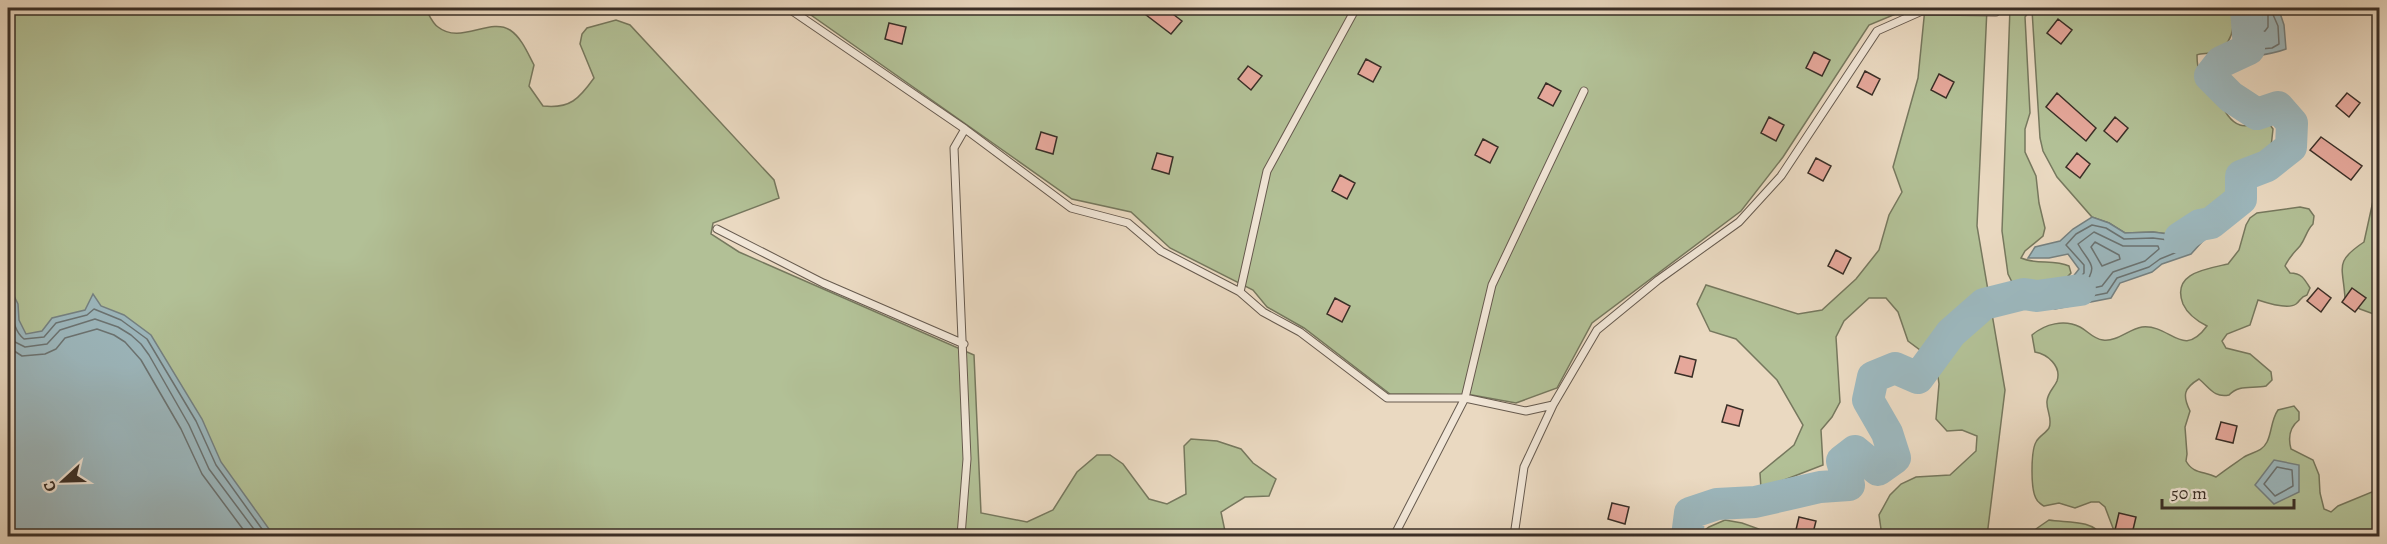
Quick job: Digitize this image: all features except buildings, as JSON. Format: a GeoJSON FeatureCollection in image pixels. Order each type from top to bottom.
{"type":"FeatureCollection","features":[{"type":"Feature","properties":{"kind":"lane"},"geometry":{"type":"LineString","coordinates":[[788,8],[965,129],[1071,208],[1128,223],[1161,251],[1240,292],[1263,312],[1300,332],[1387,398],[1465,398],[1526,411],[1553,405]]}},
{"type":"Feature","properties":{"kind":"lane"},"geometry":{"type":"LineString","coordinates":[[1240,292],[1267,171],[1356,8]]}},
{"type":"Feature","properties":{"kind":"lane"},"geometry":{"type":"LineString","coordinates":[[1514,537],[1524,467],[1553,405],[1596,330],[1658,280],[1739,222],[1781,176],[1877,31],[1922,11],[1996,12]]}},
{"type":"Feature","properties":{"kind":"lane"},"geometry":{"type":"LineString","coordinates":[[1394,537],[1465,398],[1492,285],[1584,91]]}},
{"type":"Feature","properties":{"kind":"lane"},"geometry":{"type":"LineString","coordinates":[[961,537],[967,459],[964,344],[954,148],[965,129]]}},
{"type":"Feature","properties":{"kind":"lane"},"geometry":{"type":"LineString","coordinates":[[717,229],[823,283],[964,344]]}},
{"type":"Feature","properties":{"kind":"green space"},"geometry":{"type":"Polygon","coordinates":[[[8,8],[425,8],[432,21],[447,32],[456,33],[502,27],[514,33],[534,65],[529,86],[543,106],[552,107],[573,101],[584,92],[594,78],[580,44],[582,34],[587,28],[616,20],[630,25],[774,180],[779,198],[713,223],[711,234],[739,252],[974,355],[981,513],[1027,522],[1053,510],[1077,472],[1097,455],[1110,455],[1123,464],[1149,499],[1167,504],[1186,494],[1184,446],[1191,439],[1217,441],[1241,449],[1253,463],[1276,479],[1269,496],[1245,497],[1221,512],[1226,536],[8,536],[8,8]]]}},
{"type":"Feature","properties":{"kind":"green space"},"geometry":{"type":"Polygon","coordinates":[[[801,8],[1910,8],[1869,25],[1783,157],[1741,211],[1592,323],[1557,388],[1516,403],[1472,395],[1390,394],[1304,328],[1267,307],[1253,290],[1170,248],[1131,212],[1072,199],[801,8]]]}},
{"type":"Feature","properties":{"kind":"green space"},"geometry":{"type":"Polygon","coordinates":[[[1925,8],[1987,8],[1977,226],[2005,390],[1987,536],[1882,536],[1879,515],[1890,495],[1901,484],[1916,477],[1950,475],[1976,451],[1977,436],[1962,430],[1947,431],[1936,419],[1939,384],[1936,362],[1908,341],[1898,312],[1886,298],[1869,298],[1844,321],[1836,337],[1840,402],[1832,417],[1821,430],[1823,465],[1761,489],[1760,473],[1794,445],[1803,425],[1777,380],[1736,339],[1710,331],[1697,304],[1706,285],[1798,314],[1822,310],[1856,279],[1879,250],[1889,215],[1902,192],[1893,167],[1918,78],[1925,8]]]}},
{"type":"Feature","properties":{"kind":"green space"},"geometry":{"type":"Polygon","coordinates":[[[2010,8],[2234,8],[2233,29],[2228,41],[2219,50],[2197,55],[2198,68],[2235,123],[2246,126],[2268,122],[2273,129],[2271,147],[2235,169],[2231,177],[2231,195],[2190,222],[2177,235],[2153,232],[2125,233],[2109,223],[2092,217],[2057,177],[2043,151],[2040,138],[2032,10],[2030,10],[2025,17],[2030,113],[2025,129],[2025,152],[2036,176],[2045,228],[2043,236],[2025,251],[2021,258],[2063,264],[2069,266],[2071,273],[2053,285],[2015,288],[2008,274],[2002,231],[2010,8]]]}},
{"type":"Feature","properties":{"kind":"green space"},"geometry":{"type":"Polygon","coordinates":[[[2379,188],[2379,316],[2360,309],[2345,298],[2342,265],[2348,255],[2364,242],[2375,192],[2379,188]]]}},
{"type":"Feature","properties":{"kind":"green space"},"geometry":{"type":"Polygon","coordinates":[[[2300,207],[2309,209],[2314,216],[2313,224],[2285,266],[2290,273],[2300,275],[2304,279],[2310,288],[2307,295],[2292,306],[2258,300],[2250,325],[2227,334],[2222,341],[2226,348],[2250,354],[2271,372],[2272,380],[2266,386],[2241,388],[2224,396],[2212,392],[2199,379],[2190,386],[2185,396],[2190,411],[2185,427],[2186,461],[2195,470],[2216,477],[2244,457],[2262,448],[2269,438],[2278,410],[2294,406],[2299,412],[2299,420],[2291,433],[2291,449],[2313,460],[2319,475],[2324,509],[2331,512],[2338,506],[2379,489],[2379,536],[2116,536],[2105,507],[2099,502],[2091,502],[2075,508],[2059,503],[2044,506],[2037,501],[2033,488],[2032,471],[2034,447],[2037,440],[2049,428],[2047,401],[2058,376],[2052,362],[2044,355],[2035,352],[2032,335],[2055,324],[2068,323],[2103,340],[2113,339],[2142,327],[2152,327],[2176,338],[2190,340],[2198,336],[2207,326],[2193,317],[2183,304],[2182,285],[2186,279],[2201,271],[2228,264],[2239,250],[2246,225],[2257,213],[2300,207]]]}},
{"type":"Feature","properties":{"kind":"green space"},"geometry":{"type":"Polygon","coordinates":[[[1725,520],[1759,529],[1763,536],[1697,536],[1709,527],[1725,520]]]}},
{"type":"Feature","properties":{"kind":"green space"},"geometry":{"type":"Polygon","coordinates":[[[2049,520],[2085,524],[2102,536],[2032,536],[2036,529],[2049,520]]]}},
{"type":"Feature","properties":{"kind":"water"},"geometry":{"type":"Polygon","coordinates":[[[2261,8],[2279,10],[2284,25],[2286,49],[2221,62],[2241,46],[2239,23],[2262,27],[2261,8]]]}},
{"type":"Feature","properties":{"kind":"water"},"geometry":{"type":"Polygon","coordinates":[[[2212,208],[2219,223],[2191,254],[2162,264],[2152,272],[2120,283],[2111,298],[2055,309],[2038,304],[2040,291],[2068,283],[2079,269],[2068,254],[2049,258],[2028,258],[2035,247],[2060,241],[2092,217],[2109,223],[2125,233],[2153,232],[2176,235],[2186,222],[2212,208]]]}},
{"type":"Feature","properties":{"kind":"water"},"geometry":{"type":"Polygon","coordinates":[[[8,284],[18,304],[19,320],[26,334],[42,331],[52,318],[85,310],[93,294],[101,306],[124,315],[151,335],[202,419],[221,462],[274,536],[8,536],[8,284]]]}},
{"type":"Feature","properties":{"kind":"water"},"geometry":{"type":"Polygon","coordinates":[[[2274,460],[2299,465],[2299,492],[2274,504],[2255,485],[2274,460]]]}},
{"type":"Feature","properties":{"kind":"waterway"},"geometry":{"type":"LineString","coordinates":[[2180,238],[2200,225],[2211,223],[2241,199],[2241,176],[2267,166],[2291,147],[2292,123],[2278,107],[2257,114],[2231,97],[2210,76],[2221,62],[2249,49],[2246,8]]}},
{"type":"Feature","properties":{"kind":"waterway"},"geometry":{"type":"LineString","coordinates":[[1687,536],[1690,513],[1717,504],[1755,502],[1820,487],[1849,485],[1842,461],[1855,451],[1878,470],[1895,458],[1887,433],[1868,400],[1873,377],[1895,368],[1918,378],[1951,333],[1984,304],[2024,294],[2037,296],[2080,290]]}}]}
